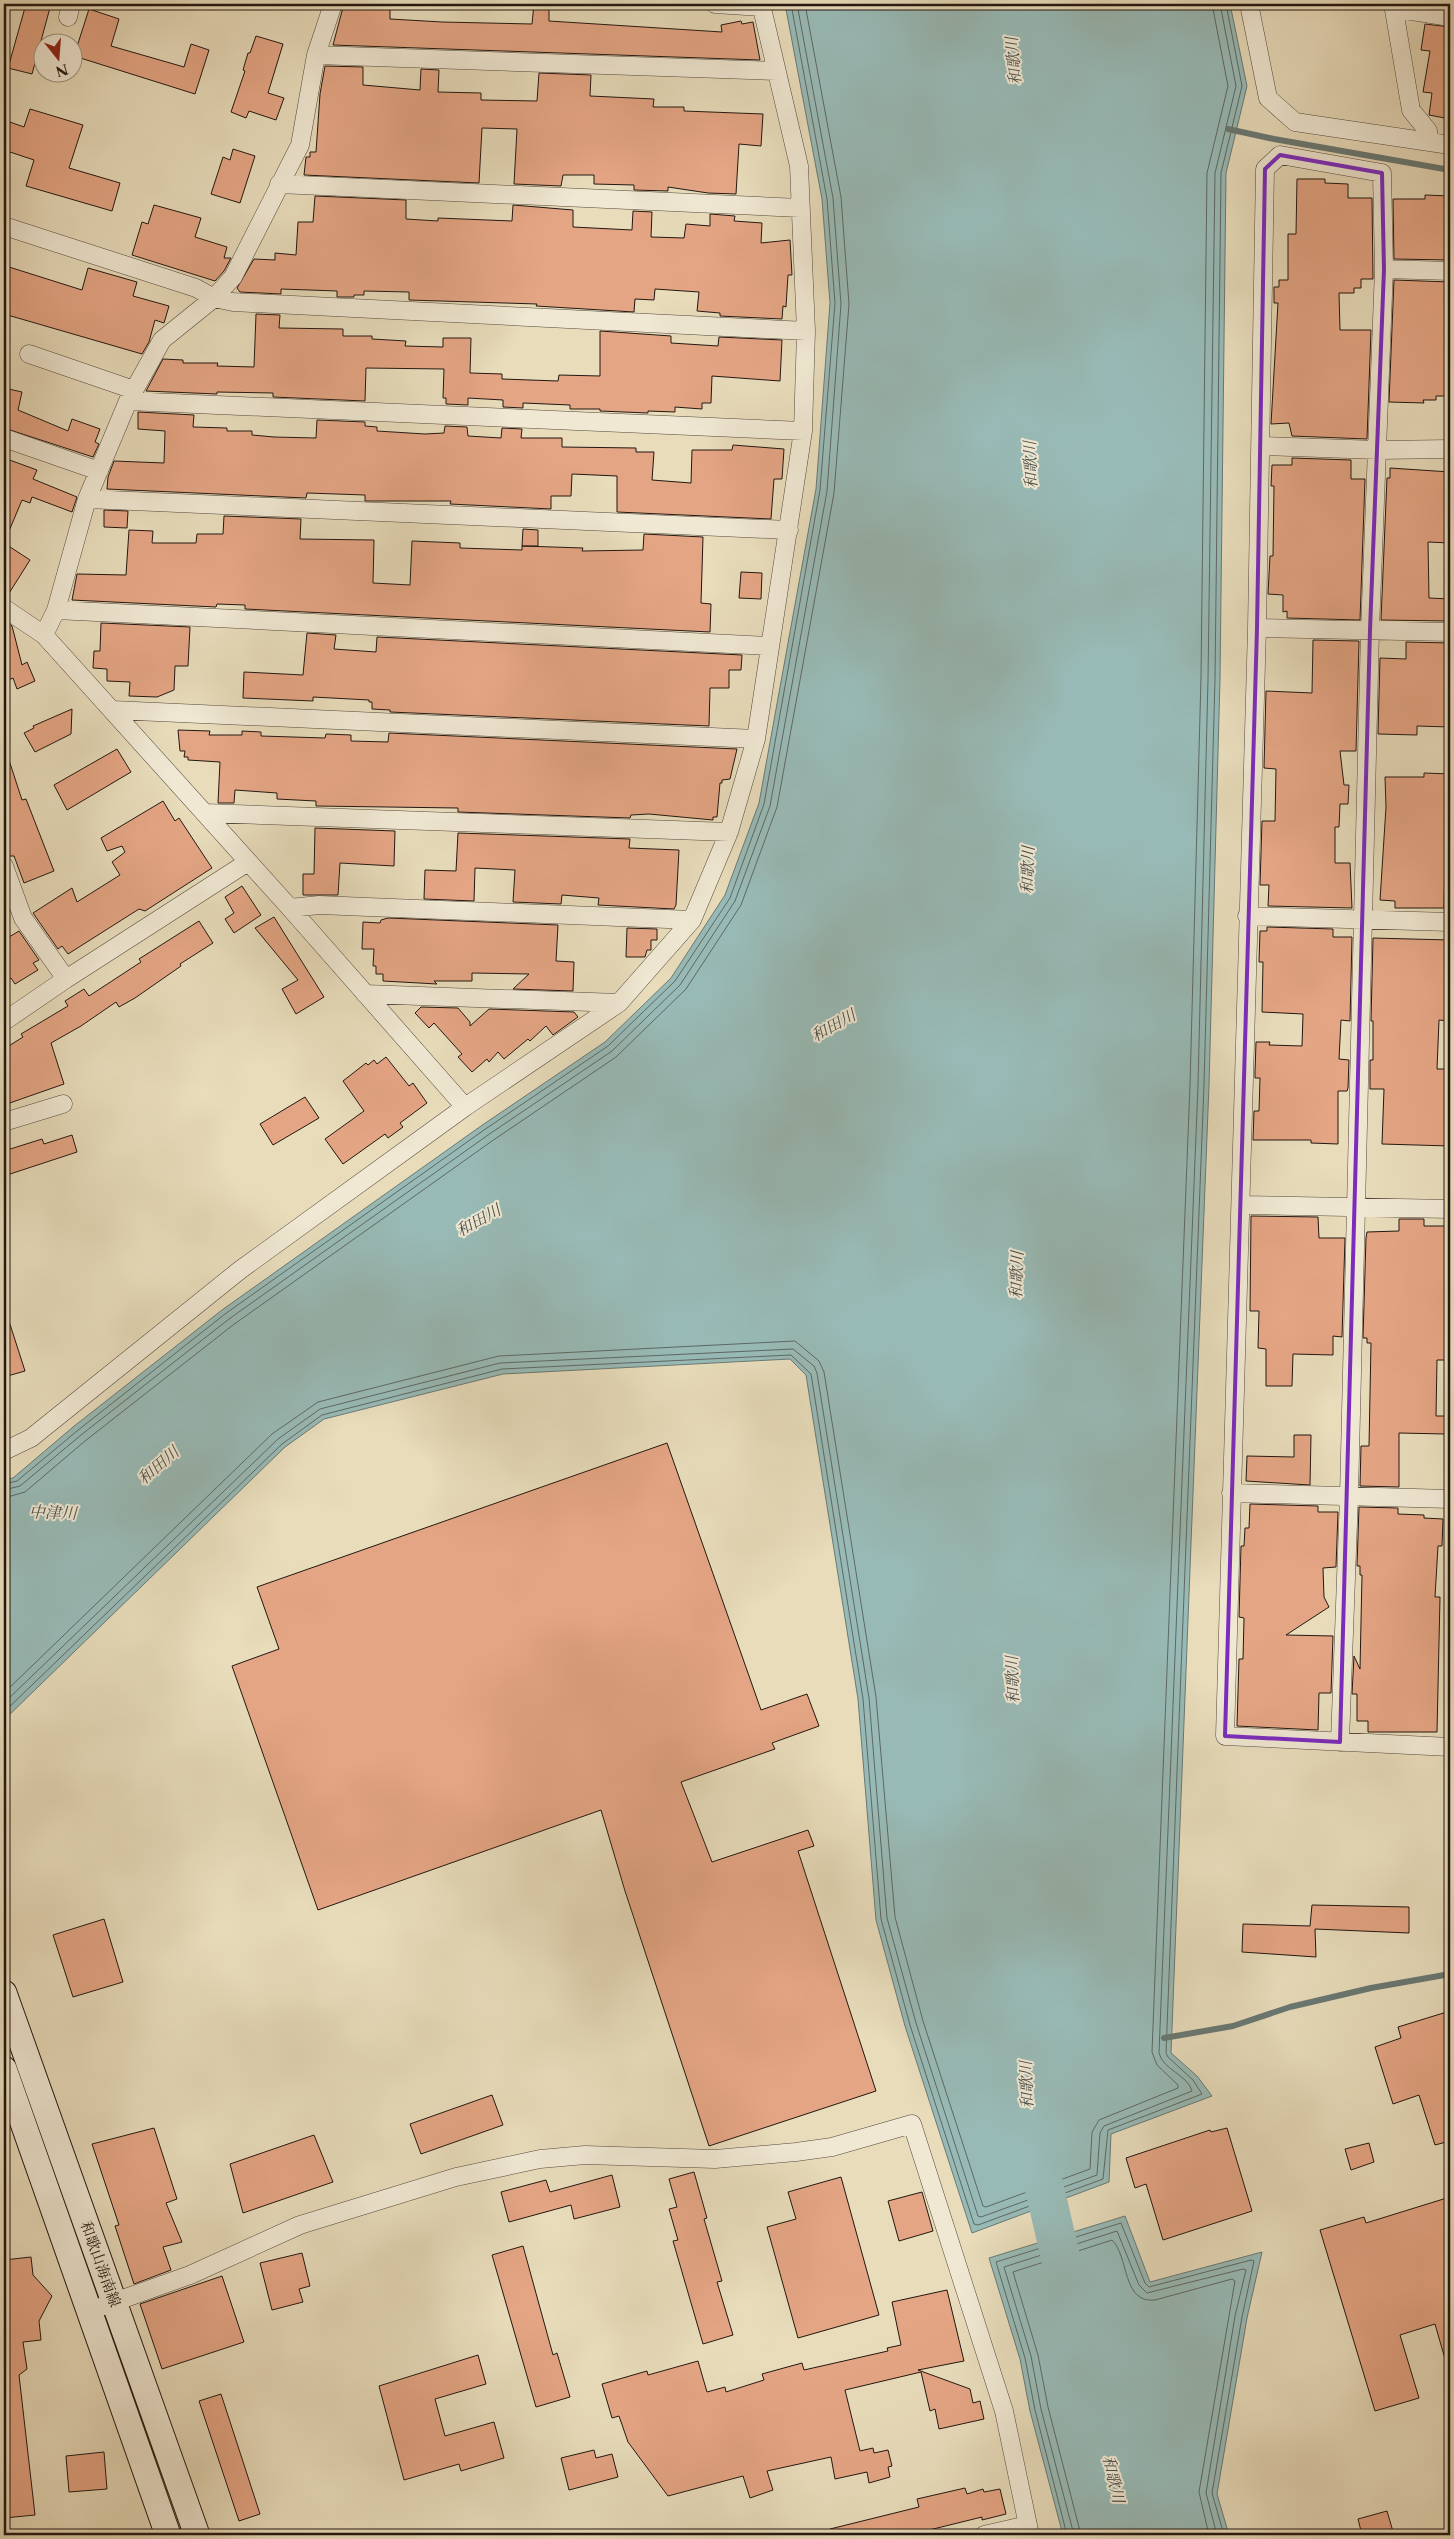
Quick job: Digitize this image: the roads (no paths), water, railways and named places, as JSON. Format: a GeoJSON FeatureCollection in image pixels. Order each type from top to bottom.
{"type":"FeatureCollection","features":[{"type":"Feature","properties":{"kind":"main road","name":"和歌山海南線"},"geometry":{"type":"LineString","coordinates":[[4,1993],[196,2535]]}},
{"type":"Feature","properties":{"kind":"main road","name":"和歌山海南線"},"geometry":{"type":"LineString","coordinates":[[4,2069],[168,2535]]}},
{"type":"Feature","properties":{"kind":"street"},"geometry":{"type":"LineString","coordinates":[[44,635],[56,610],[87,499],[131,395],[162,340],[214,298],[233,277],[300,145],[316,56],[333,4]]}},
{"type":"Feature","properties":{"kind":"street"},"geometry":{"type":"LineString","coordinates":[[4,1451],[31,1438],[240,1270],[465,1107],[619,1003],[692,920],[729,832],[756,739],[803,431],[806,331],[799,166],[761,6],[715,4]]}},
{"type":"Feature","properties":{"kind":"street"},"geometry":{"type":"LineString","coordinates":[[1249,4],[1268,98],[1295,122],[1429,140],[1450,145]]}},
{"type":"Feature","properties":{"kind":"street"},"geometry":{"type":"LineString","coordinates":[[1429,140],[1428,131],[1411,110],[1393,6],[1450,17]]}},
{"type":"Feature","properties":{"kind":"street"},"geometry":{"type":"LineString","coordinates":[[316,56],[776,71]]}},
{"type":"Feature","properties":{"kind":"street"},"geometry":{"type":"LineString","coordinates":[[1340,1742],[1370,630],[1384,269],[1382,173],[1280,155],[1265,169],[1257,628],[1225,1736],[1340,1742],[1450,1746]]}},
{"type":"Feature","properties":{"kind":"street"},"geometry":{"type":"LineString","coordinates":[[279,184],[800,208]]}},
{"type":"Feature","properties":{"kind":"street"},"geometry":{"type":"LineString","coordinates":[[4,226],[196,288],[214,298],[233,302],[806,331]]}},
{"type":"Feature","properties":{"kind":"street"},"geometry":{"type":"LineString","coordinates":[[1384,269],[1450,271]]}},
{"type":"Feature","properties":{"kind":"street"},"geometry":{"type":"LineString","coordinates":[[29,354],[131,395],[803,431]]}},
{"type":"Feature","properties":{"kind":"street"},"geometry":{"type":"LineString","coordinates":[[4,438],[99,471]]}},
{"type":"Feature","properties":{"kind":"street"},"geometry":{"type":"LineString","coordinates":[[1261,446],[1378,450],[1450,449]]}},
{"type":"Feature","properties":{"kind":"street"},"geometry":{"type":"LineString","coordinates":[[87,499],[789,530]]}},
{"type":"Feature","properties":{"kind":"street"},"geometry":{"type":"LineString","coordinates":[[4,608],[44,635],[290,908],[465,1107]]}},
{"type":"Feature","properties":{"kind":"street"},"geometry":{"type":"LineString","coordinates":[[56,610],[770,646]]}},
{"type":"Feature","properties":{"kind":"street"},"geometry":{"type":"LineString","coordinates":[[1257,628],[1450,632]]}},
{"type":"Feature","properties":{"kind":"street"},"geometry":{"type":"LineString","coordinates":[[113,710],[756,739]]}},
{"type":"Feature","properties":{"kind":"street"},"geometry":{"type":"LineString","coordinates":[[205,813],[729,832]]}},
{"type":"Feature","properties":{"kind":"street"},"geometry":{"type":"LineString","coordinates":[[4,1019],[248,862]]}},
{"type":"Feature","properties":{"kind":"street"},"geometry":{"type":"LineString","coordinates":[[4,866],[23,918],[66,979]]}},
{"type":"Feature","properties":{"kind":"street"},"geometry":{"type":"LineString","coordinates":[[290,908],[318,905],[692,920]]}},
{"type":"Feature","properties":{"kind":"street"},"geometry":{"type":"LineString","coordinates":[[1248,916],[1450,922]]}},
{"type":"Feature","properties":{"kind":"street"},"geometry":{"type":"LineString","coordinates":[[365,994],[619,1003]]}},
{"type":"Feature","properties":{"kind":"street"},"geometry":{"type":"LineString","coordinates":[[4,1122],[63,1104]]}},
{"type":"Feature","properties":{"kind":"street"},"geometry":{"type":"LineString","coordinates":[[1241,1205],[1450,1209]]}},
{"type":"Feature","properties":{"kind":"street"},"geometry":{"type":"LineString","coordinates":[[1231,1493],[1450,1498]]}},
{"type":"Feature","properties":{"kind":"street"},"geometry":{"type":"LineString","coordinates":[[90,2311],[190,2275],[300,2225],[456,2177],[540,2159],[584,2155],[715,2159],[796,2152],[832,2147],[912,2124],[1004,2411],[1029,2530],[984,2535]]}},
{"type":"Feature","properties":{"kind":"water"},"geometry":{"type":"Polygon","coordinates":[[[785,4],[1230,4],[1247,86],[1226,173],[1220,679],[1209,1085],[1171,2053],[1197,2076],[1212,2096],[1111,2134],[1109,2182],[972,2233],[905,2026],[876,1920],[858,1699],[806,1375],[790,1359],[503,1374],[324,1419],[285,1447],[4,1720],[4,1480],[13,1478],[73,1427],[222,1310],[481,1126],[605,1042],[671,978],[725,895],[759,803],[816,489],[830,303],[822,199],[785,4]]]}},
{"type":"Feature","properties":{"kind":"water"},"geometry":{"type":"Polygon","coordinates":[[[1125,2216],[1150,2282],[1262,2252],[1247,2318],[1217,2494],[1229,2535],[1063,2535],[1030,2411],[1020,2359],[989,2258],[1125,2216]]]}},
{"type":"Feature","properties":{"kind":"waterway"},"geometry":{"type":"LineString","coordinates":[[1228,129],[1450,170]]}},
{"type":"Feature","properties":{"kind":"waterway"},"geometry":{"type":"LineString","coordinates":[[1164,2038],[1233,2026],[1290,2007],[1371,1988],[1450,1974]]}},
{"type":"Feature","properties":{"kind":"waterway","name":"和歌川"},"geometry":{"type":"LineString","coordinates":[[1036,2152],[1068,2289]]}},
{"type":"Feature","properties":{"kind":"water label","name":"和田川"},"geometry":{"type":"Point","coordinates":[833,1025]}},
{"type":"Feature","properties":{"kind":"water label","name":"和田川"},"geometry":{"type":"Point","coordinates":[478,1220]}},
{"type":"Feature","properties":{"kind":"water label","name":"和田川"},"geometry":{"type":"Point","coordinates":[158,1465]}},
{"type":"Feature","properties":{"kind":"water label","name":"中津川"},"geometry":{"type":"Point","coordinates":[53,1512]}}]}
